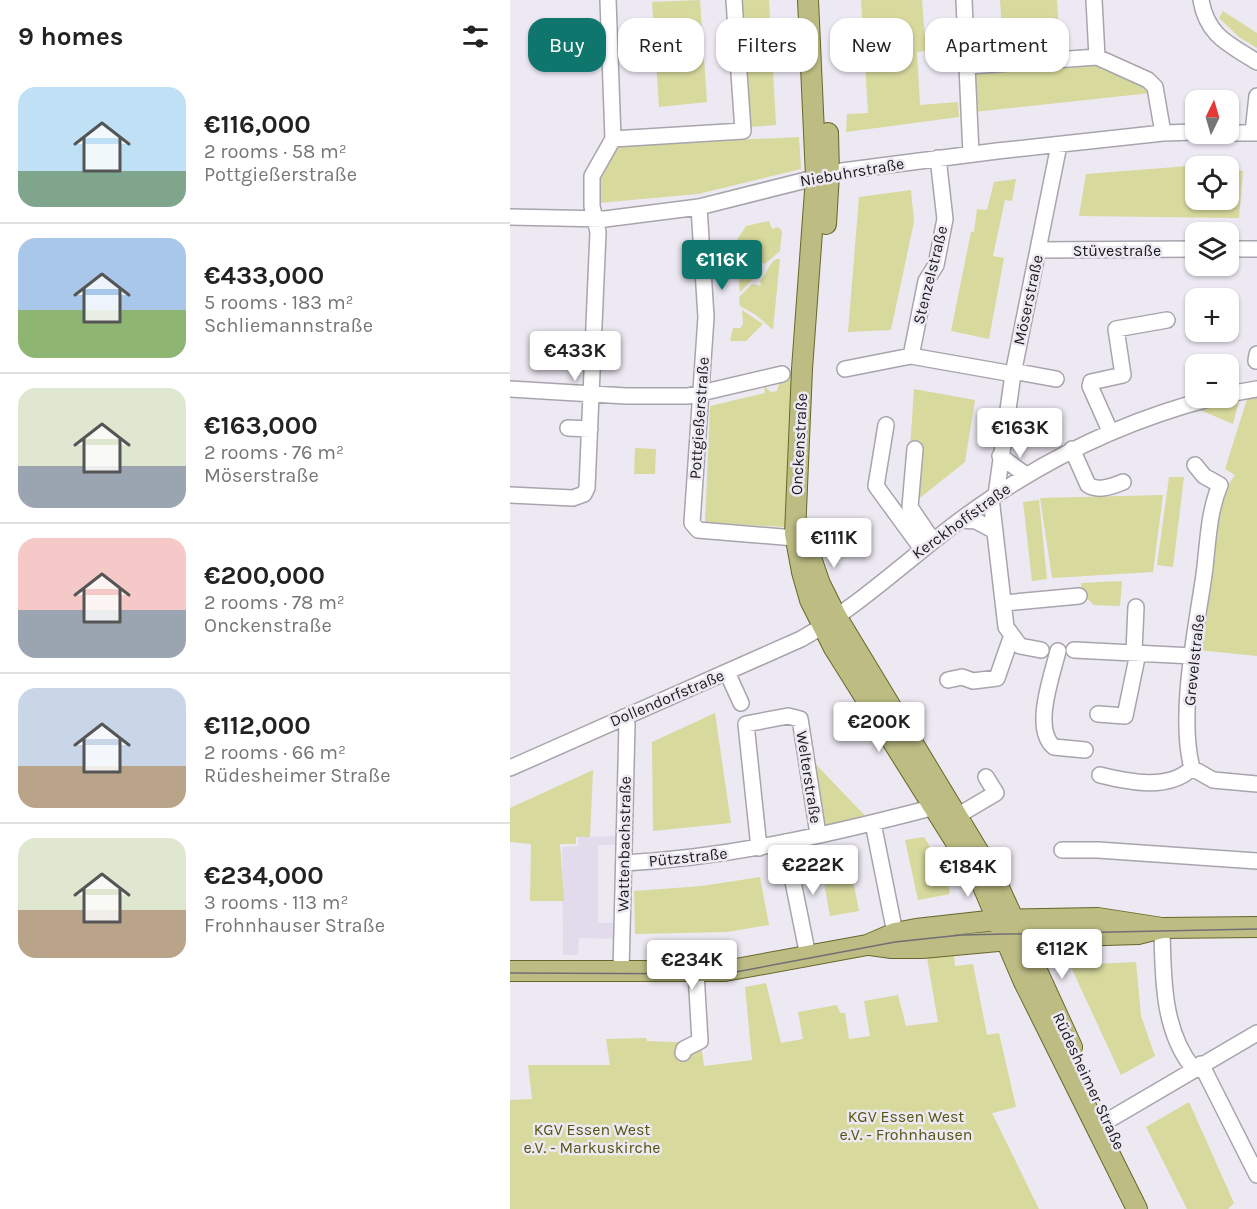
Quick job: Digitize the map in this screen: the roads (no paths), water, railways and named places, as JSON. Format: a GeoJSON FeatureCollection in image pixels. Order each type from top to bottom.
{"type":"FeatureCollection","features":[{"type":"Feature","properties":{"kind":"main road","name":"Onckenstraße"},"geometry":{"type":"LineString","coordinates":[[808,0],[822,175],[802,378],[795,538],[806,587],[957,816],[995,879],[1006,920]]}},
{"type":"Feature","properties":{"kind":"main road","name":"Onckenstraße"},"geometry":{"type":"LineString","coordinates":[[820,0],[822,175],[807,536],[814,569],[830,621],[1006,920]]}},
{"type":"Feature","properties":{"kind":"main road"},"geometry":{"type":"LineString","coordinates":[[510,971],[696,973],[725,971],[867,945],[896,933],[1006,920],[1098,918],[1162,928],[1257,927]]}},
{"type":"Feature","properties":{"kind":"main road","name":"Rüdesheimer Straße"},"geometry":{"type":"LineString","coordinates":[[1006,920],[1091,1118],[1137,1209]]}},
{"type":"Feature","properties":{"kind":"main road"},"geometry":{"type":"LineString","coordinates":[[867,945],[922,948],[1015,940],[1138,934],[1162,928]]}},
{"type":"Feature","properties":{"kind":"main road","name":"Rüdesheimer Straße"},"geometry":{"type":"LineString","coordinates":[[1091,1118],[1150,1209]]}},
{"type":"Feature","properties":{"kind":"street"},"geometry":{"type":"LineString","coordinates":[[510,495],[573,498],[584,494],[587,488],[598,244],[592,206],[592,176],[613,139],[608,0]]}},
{"type":"Feature","properties":{"kind":"street"},"geometry":{"type":"LineString","coordinates":[[613,139],[743,130],[734,0]]}},
{"type":"Feature","properties":{"kind":"street"},"geometry":{"type":"LineString","coordinates":[[964,0],[965,18]]}},
{"type":"Feature","properties":{"kind":"street"},"geometry":{"type":"LineString","coordinates":[[1094,0],[1097,57]]}},
{"type":"Feature","properties":{"kind":"street"},"geometry":{"type":"LineString","coordinates":[[1201,0],[1203,13],[1212,32],[1257,63]]}},
{"type":"Feature","properties":{"kind":"street"},"geometry":{"type":"LineString","coordinates":[[1069,59],[1097,57],[1148,80],[1155,87],[1163,133]]}},
{"type":"Feature","properties":{"kind":"street"},"geometry":{"type":"LineString","coordinates":[[968,72],[971,154]]}},
{"type":"Feature","properties":{"kind":"street"},"geometry":{"type":"LineString","coordinates":[[1239,133],[1255,133],[1257,96]]}},
{"type":"Feature","properties":{"kind":"street","name":"Niebuhrstraße"},"geometry":{"type":"LineString","coordinates":[[510,217],[595,219],[699,207],[822,175],[971,154],[1185,132]]}},
{"type":"Feature","properties":{"kind":"street","name":"Möserstraße"},"geometry":{"type":"LineString","coordinates":[[1011,638],[1006,627],[995,531],[994,497],[1013,372],[1059,145]]}},
{"type":"Feature","properties":{"kind":"street","name":"Stenzelstraße"},"geometry":{"type":"LineString","coordinates":[[911,356],[926,281],[936,265],[945,219],[938,158]]}},
{"type":"Feature","properties":{"kind":"street","name":"Pottgießerstraße"},"geometry":{"type":"LineString","coordinates":[[699,207],[706,291],[692,523],[694,528],[795,538]]}},
{"type":"Feature","properties":{"kind":"street","name":"Stüvestraße"},"geometry":{"type":"LineString","coordinates":[[1038,250],[1185,249]]}},
{"type":"Feature","properties":{"kind":"street"},"geometry":{"type":"LineString","coordinates":[[1239,249],[1257,249]]}},
{"type":"Feature","properties":{"kind":"street"},"geometry":{"type":"LineString","coordinates":[[1110,431],[1090,386],[1091,382],[1123,375],[1116,329],[1167,320]]}},
{"type":"Feature","properties":{"kind":"street"},"geometry":{"type":"LineString","coordinates":[[1256,361],[1257,354]]}},
{"type":"Feature","properties":{"kind":"street"},"geometry":{"type":"LineString","coordinates":[[844,369],[911,356],[1056,379]]}},
{"type":"Feature","properties":{"kind":"street"},"geometry":{"type":"LineString","coordinates":[[510,389],[663,398],[700,394],[782,374]]}},
{"type":"Feature","properties":{"kind":"street"},"geometry":{"type":"LineString","coordinates":[[1239,392],[1257,389]]}},
{"type":"Feature","properties":{"kind":"street","name":"Kerckhoffstraße"},"geometry":{"type":"LineString","coordinates":[[830,621],[960,520],[1026,475],[1110,431],[1157,413],[1185,405]]}},
{"type":"Feature","properties":{"kind":"street"},"geometry":{"type":"LineString","coordinates":[[886,425],[876,486],[928,545]]}},
{"type":"Feature","properties":{"kind":"street"},"geometry":{"type":"LineString","coordinates":[[568,428],[590,429]]}},
{"type":"Feature","properties":{"kind":"street"},"geometry":{"type":"LineString","coordinates":[[915,449],[910,507],[928,545]]}},
{"type":"Feature","properties":{"kind":"street"},"geometry":{"type":"LineString","coordinates":[[1072,449],[1088,485],[1092,488],[1108,488],[1123,482]]}},
{"type":"Feature","properties":{"kind":"street"},"geometry":{"type":"LineString","coordinates":[[1000,456],[1026,475]]}},
{"type":"Feature","properties":{"kind":"street","name":"Grevelstraße"},"geometry":{"type":"LineString","coordinates":[[1192,768],[1186,739],[1193,656],[1212,509],[1220,485],[1204,476],[1195,465]]}},
{"type":"Feature","properties":{"kind":"street"},"geometry":{"type":"LineString","coordinates":[[960,520],[976,521],[995,531]]}},
{"type":"Feature","properties":{"kind":"street"},"geometry":{"type":"LineString","coordinates":[[1004,603],[1079,596]]}},
{"type":"Feature","properties":{"kind":"street"},"geometry":{"type":"LineString","coordinates":[[1098,714],[1125,716],[1136,652],[1136,607]]}},
{"type":"Feature","properties":{"kind":"street","name":"Dollendorfstraße"},"geometry":{"type":"LineString","coordinates":[[510,768],[801,639],[830,621]]}},
{"type":"Feature","properties":{"kind":"street"},"geometry":{"type":"LineString","coordinates":[[948,680],[962,677],[974,681],[997,678],[1011,638],[1020,646],[1041,650]]}},
{"type":"Feature","properties":{"kind":"street"},"geometry":{"type":"LineString","coordinates":[[1074,650],[1193,656]]}},
{"type":"Feature","properties":{"kind":"street"},"geometry":{"type":"LineString","coordinates":[[1058,651],[1044,717],[1046,738],[1054,747],[1085,750]]}},
{"type":"Feature","properties":{"kind":"street"},"geometry":{"type":"LineString","coordinates":[[727,672],[741,703]]}},
{"type":"Feature","properties":{"kind":"street","name":"Welterstraße"},"geometry":{"type":"LineString","coordinates":[[759,848],[746,724],[788,716],[800,719],[818,834]]}},
{"type":"Feature","properties":{"kind":"street","name":"Wattenbachstraße"},"geometry":{"type":"LineString","coordinates":[[621,972],[627,724],[624,717]]}},
{"type":"Feature","properties":{"kind":"street"},"geometry":{"type":"LineString","coordinates":[[1100,776],[1121,780],[1166,782],[1181,777],[1192,768],[1213,780],[1257,784]]}},
{"type":"Feature","properties":{"kind":"street"},"geometry":{"type":"LineString","coordinates":[[957,816],[996,793],[986,777]]}},
{"type":"Feature","properties":{"kind":"street","name":"Pützstraße"},"geometry":{"type":"LineString","coordinates":[[624,863],[674,861],[759,848],[927,809]]}},
{"type":"Feature","properties":{"kind":"street"},"geometry":{"type":"LineString","coordinates":[[873,823],[896,933]]}},
{"type":"Feature","properties":{"kind":"street"},"geometry":{"type":"LineString","coordinates":[[785,842],[808,956]]}},
{"type":"Feature","properties":{"kind":"street"},"geometry":{"type":"LineString","coordinates":[[1062,850],[1098,850],[1257,861]]}},
{"type":"Feature","properties":{"kind":"street"},"geometry":{"type":"LineString","coordinates":[[1162,928],[1167,1005],[1173,1031],[1197,1066],[1257,1175]]}},
{"type":"Feature","properties":{"kind":"street"},"geometry":{"type":"LineString","coordinates":[[683,1053],[684,1049],[700,1041],[696,973]]}},
{"type":"Feature","properties":{"kind":"street"},"geometry":{"type":"LineString","coordinates":[[1091,1118],[1197,1066],[1257,1033]]}},
{"type":"Feature","properties":{"kind":"tram line"},"geometry":{"type":"LineString","coordinates":[[510,973],[725,974],[895,942],[961,935],[1257,929]]}},
{"type":"Feature","properties":{"kind":"park label","name":"KGV Essen West e.V. - Frohnhausen"},"geometry":{"type":"Point","coordinates":[906,1125]}},
{"type":"Feature","properties":{"kind":"park label","name":"KGV Essen West e.V. - Markuskirche"},"geometry":{"type":"Point","coordinates":[592,1138]}}]}
